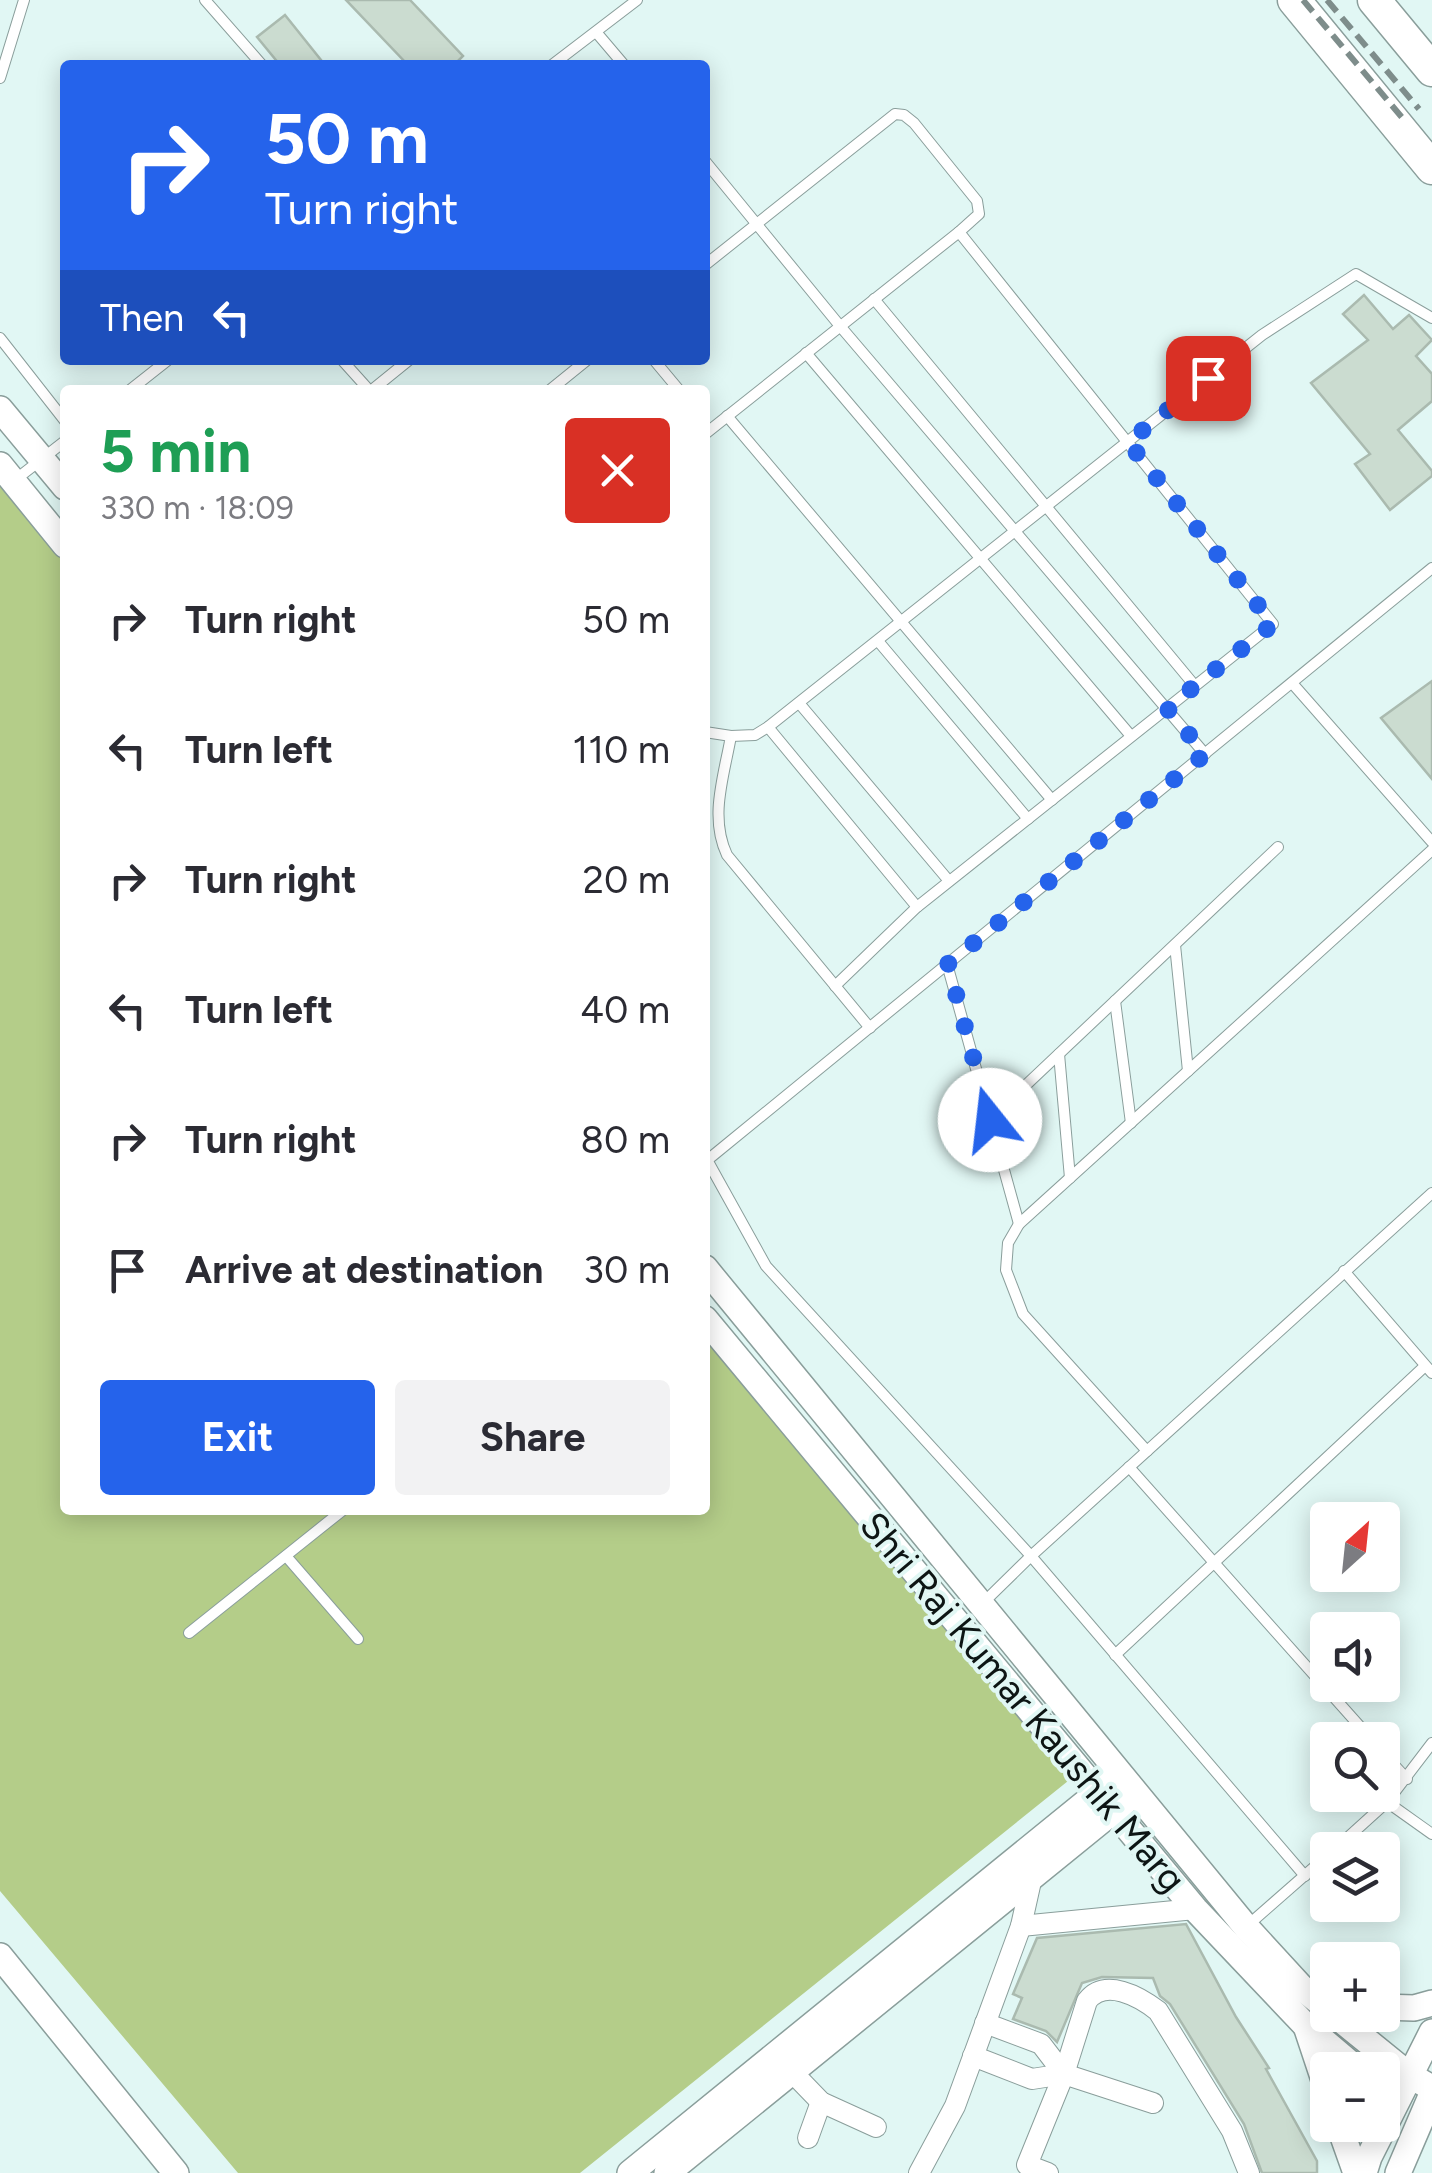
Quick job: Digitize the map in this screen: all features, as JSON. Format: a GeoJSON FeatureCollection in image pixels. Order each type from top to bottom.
{"type":"FeatureCollection","features":[{"type":"Feature","properties":{"kind":"main road"},"geometry":{"type":"LineString","coordinates":[[1294,0],[1432,168]]}},
{"type":"Feature","properties":{"kind":"main road"},"geometry":{"type":"LineString","coordinates":[[1374,0],[1432,70]]}},
{"type":"Feature","properties":{"kind":"street"},"geometry":{"type":"LineString","coordinates":[[0,410],[60,481]]}},
{"type":"Feature","properties":{"kind":"street"},"geometry":{"type":"LineString","coordinates":[[7,473],[60,539]]}},
{"type":"Feature","properties":{"kind":"street","name":"Shri Raj Kumar Kaushik Marg"},"geometry":{"type":"LineString","coordinates":[[710,1274],[1246,1927],[1310,1994]]}},
{"type":"Feature","properties":{"kind":"street","name":"Shri Raj Kumar Kaushik Marg"},"geometry":{"type":"LineString","coordinates":[[710,1325],[1195,1909],[1306,2026],[1337,2052]]}},
{"type":"Feature","properties":{"kind":"street"},"geometry":{"type":"LineString","coordinates":[[630,2173],[1032,1846],[1128,1783]]}},
{"type":"Feature","properties":{"kind":"street"},"geometry":{"type":"LineString","coordinates":[[667,2173],[1033,1878],[1107,1800]]}},
{"type":"Feature","properties":{"kind":"street"},"geometry":{"type":"LineString","coordinates":[[920,2173],[955,2106],[1021,1926],[1033,1878],[1032,1846]]}},
{"type":"Feature","properties":{"kind":"street"},"geometry":{"type":"LineString","coordinates":[[1021,1926],[1195,1909]]}},
{"type":"Feature","properties":{"kind":"street"},"geometry":{"type":"LineString","coordinates":[[0,1956],[176,2173]]}},
{"type":"Feature","properties":{"kind":"street"},"geometry":{"type":"LineString","coordinates":[[1301,1987],[1310,1990]]}},
{"type":"Feature","properties":{"kind":"street"},"geometry":{"type":"LineString","coordinates":[[1048,2173],[1025,2169],[1064,2074],[1087,2001],[1102,1990],[1143,1999],[1158,2012],[1232,2131],[1249,2173]]}},
{"type":"Feature","properties":{"kind":"street"},"geometry":{"type":"LineString","coordinates":[[1400,2008],[1432,2003]]}},
{"type":"Feature","properties":{"kind":"street"},"geometry":{"type":"LineString","coordinates":[[985,2023],[1041,2044],[1064,2074]]}},
{"type":"Feature","properties":{"kind":"street"},"geometry":{"type":"LineString","coordinates":[[1306,2026],[1315,2052]]}},
{"type":"Feature","properties":{"kind":"street"},"geometry":{"type":"LineString","coordinates":[[1357,2032],[1409,2075],[1429,2100]]}},
{"type":"Feature","properties":{"kind":"street"},"geometry":{"type":"LineString","coordinates":[[1400,2085],[1432,2032]]}},
{"type":"Feature","properties":{"kind":"street"},"geometry":{"type":"LineString","coordinates":[[973,2056],[1032,2079],[1064,2074],[1153,2103]]}},
{"type":"Feature","properties":{"kind":"street"},"geometry":{"type":"LineString","coordinates":[[792,2072],[821,2102],[876,2127]]}},
{"type":"Feature","properties":{"kind":"street"},"geometry":{"type":"LineString","coordinates":[[1400,2098],[1429,2100]]}},
{"type":"Feature","properties":{"kind":"street"},"geometry":{"type":"LineString","coordinates":[[1398,2173],[1429,2100]]}},
{"type":"Feature","properties":{"kind":"street"},"geometry":{"type":"LineString","coordinates":[[808,2138],[821,2102]]}},
{"type":"Feature","properties":{"kind":"street"},"geometry":{"type":"LineString","coordinates":[[1345,2142],[1356,2173]]}},
{"type":"Feature","properties":{"kind":"street"},"geometry":{"type":"LineString","coordinates":[[1364,2173],[1374,2142]]}},
{"type":"Feature","properties":{"kind":"lane"},"geometry":{"type":"LineString","coordinates":[[0,78],[24,0]]}},
{"type":"Feature","properties":{"kind":"lane"},"geometry":{"type":"LineString","coordinates":[[206,0],[258,60]]}},
{"type":"Feature","properties":{"kind":"lane"},"geometry":{"type":"LineString","coordinates":[[559,60],[637,0]]}},
{"type":"Feature","properties":{"kind":"lane"},"geometry":{"type":"LineString","coordinates":[[596,32],[620,60]]}},
{"type":"Feature","properties":{"kind":"lane"},"geometry":{"type":"LineString","coordinates":[[710,261],[895,114],[914,123],[977,201],[979,214],[959,232],[710,426]]}},
{"type":"Feature","properties":{"kind":"lane"},"geometry":{"type":"LineString","coordinates":[[710,167],[840,326],[1205,754]]}},
{"type":"Feature","properties":{"kind":"lane"},"geometry":{"type":"LineString","coordinates":[[835,986],[917,907],[1273,624],[959,232]]}},
{"type":"Feature","properties":{"kind":"lane"},"geometry":{"type":"LineString","coordinates":[[710,733],[755,735],[768,727],[1262,335],[1356,274],[1432,318]]}},
{"type":"Feature","properties":{"kind":"lane"},"geometry":{"type":"LineString","coordinates":[[874,299],[1195,686]]}},
{"type":"Feature","properties":{"kind":"lane"},"geometry":{"type":"LineString","coordinates":[[0,338],[60,415]]}},
{"type":"Feature","properties":{"kind":"lane"},"geometry":{"type":"LineString","coordinates":[[806,353],[1131,736]]}},
{"type":"Feature","properties":{"kind":"lane"},"geometry":{"type":"LineString","coordinates":[[136,385],[162,365]]}},
{"type":"Feature","properties":{"kind":"lane"},"geometry":{"type":"LineString","coordinates":[[347,365],[365,385]]}},
{"type":"Feature","properties":{"kind":"lane"},"geometry":{"type":"LineString","coordinates":[[376,385],[402,365]]}},
{"type":"Feature","properties":{"kind":"lane"},"geometry":{"type":"LineString","coordinates":[[556,385],[581,365]]}},
{"type":"Feature","properties":{"kind":"lane"},"geometry":{"type":"LineString","coordinates":[[658,365],[675,385]]}},
{"type":"Feature","properties":{"kind":"lane"},"geometry":{"type":"LineString","coordinates":[[727,416],[1052,800]]}},
{"type":"Feature","properties":{"kind":"lane"},"geometry":{"type":"LineString","coordinates":[[7,473],[42,459],[60,445]]}},
{"type":"Feature","properties":{"kind":"lane"},"geometry":{"type":"LineString","coordinates":[[710,1157],[1432,568]]}},
{"type":"Feature","properties":{"kind":"lane"},"geometry":{"type":"LineString","coordinates":[[878,641],[1028,819]]}},
{"type":"Feature","properties":{"kind":"lane"},"geometry":{"type":"LineString","coordinates":[[1292,683],[1432,842]]}},
{"type":"Feature","properties":{"kind":"lane"},"geometry":{"type":"LineString","coordinates":[[799,703],[949,881]]}},
{"type":"Feature","properties":{"kind":"lane"},"geometry":{"type":"LineString","coordinates":[[768,727],[917,907]]}},
{"type":"Feature","properties":{"kind":"lane"},"geometry":{"type":"LineString","coordinates":[[732,736],[711,826],[726,854],[870,1028]]}},
{"type":"Feature","properties":{"kind":"lane"},"geometry":{"type":"LineString","coordinates":[[990,1120],[1278,848]]}},
{"type":"Feature","properties":{"kind":"lane"},"geometry":{"type":"LineString","coordinates":[[1146,1452],[1023,1314],[1006,1270],[1008,1243],[1019,1224],[1432,850]]}},
{"type":"Feature","properties":{"kind":"lane"},"geometry":{"type":"LineString","coordinates":[[1174,945],[1188,1071]]}},
{"type":"Feature","properties":{"kind":"lane"},"geometry":{"type":"LineString","coordinates":[[948,964],[1019,1224]]}},
{"type":"Feature","properties":{"kind":"lane"},"geometry":{"type":"LineString","coordinates":[[1116,1001],[1131,1122]]}},
{"type":"Feature","properties":{"kind":"lane"},"geometry":{"type":"LineString","coordinates":[[1060,1054],[1070,1178]]}},
{"type":"Feature","properties":{"kind":"lane"},"geometry":{"type":"LineString","coordinates":[[710,1167],[766,1266],[1031,1556],[1305,1876]]}},
{"type":"Feature","properties":{"kind":"lane"},"geometry":{"type":"LineString","coordinates":[[981,1605],[1432,1193]]}},
{"type":"Feature","properties":{"kind":"lane"},"geometry":{"type":"LineString","coordinates":[[1115,1655],[1429,1370],[1344,1272]]}},
{"type":"Feature","properties":{"kind":"lane"},"geometry":{"type":"LineString","coordinates":[[1129,1468],[1356,1722]]}},
{"type":"Feature","properties":{"kind":"lane"},"geometry":{"type":"LineString","coordinates":[[189,1633],[336,1515]]}},
{"type":"Feature","properties":{"kind":"lane"},"geometry":{"type":"LineString","coordinates":[[286,1556],[358,1638]]}},
{"type":"Feature","properties":{"kind":"lane"},"geometry":{"type":"LineString","coordinates":[[1400,1787],[1432,1743]]}},
{"type":"Feature","properties":{"kind":"lane"},"geometry":{"type":"LineString","coordinates":[[1400,1771],[1407,1779]]}},
{"type":"Feature","properties":{"kind":"lane"},"geometry":{"type":"LineString","coordinates":[[1400,1811],[1432,1834]]}},
{"type":"Feature","properties":{"kind":"lane"},"geometry":{"type":"LineString","coordinates":[[1354,1832],[1376,1812]]}},
{"type":"Feature","properties":{"kind":"lane"},"geometry":{"type":"LineString","coordinates":[[1246,1927],[1310,1872]]}},
{"type":"Feature","properties":{"kind":"green space"},"geometry":{"type":"Polygon","coordinates":[[[0,468],[60,541],[60,1515],[710,1515],[710,1334],[1073,1777],[580,2173],[238,2173],[0,1891],[0,468]]]}},
{"type":"Feature","properties":{"kind":"building"},"geometry":{"type":"Polygon","coordinates":[[[346,0],[410,0],[463,56],[459,60],[403,60],[346,0]]]}},
{"type":"Feature","properties":{"kind":"building"},"geometry":{"type":"Polygon","coordinates":[[[285,15],[321,60],[276,60],[257,37],[285,15]]]}},
{"type":"Feature","properties":{"kind":"building"},"geometry":{"type":"Polygon","coordinates":[[[1364,295],[1393,329],[1409,315],[1432,340],[1416,356],[1432,374],[1432,401],[1398,430],[1432,476],[1390,510],[1355,464],[1370,454],[1311,383],[1368,340],[1343,314],[1364,295]]]}},
{"type":"Feature","properties":{"kind":"building"},"geometry":{"type":"Polygon","coordinates":[[[1432,681],[1432,779],[1381,718],[1432,681]]]}},
{"type":"Feature","properties":{"kind":"building"},"geometry":{"type":"Polygon","coordinates":[[[1186,1924],[1236,2017],[1269,2068],[1266,2069],[1317,2161],[1317,2173],[1262,2173],[1244,2124],[1170,2004],[1160,1996],[1153,1978],[1102,1977],[1082,1983],[1057,2042],[1046,2031],[1013,2019],[1022,1998],[1013,1994],[1037,1938],[1186,1924]]]}},
{"type":"Feature","properties":{"kind":"railway"},"geometry":{"type":"LineString","coordinates":[[1303,0],[1405,121]]}},
{"type":"Feature","properties":{"kind":"railway"},"geometry":{"type":"LineString","coordinates":[[1327,0],[1419,109]]}},
{"type":"Feature","properties":{"kind":"route"},"geometry":{"type":"LineString","coordinates":[[990,1120],[948,964],[1205,754],[1167,708],[1273,624],[1128,442],[1208,378]]}}]}
